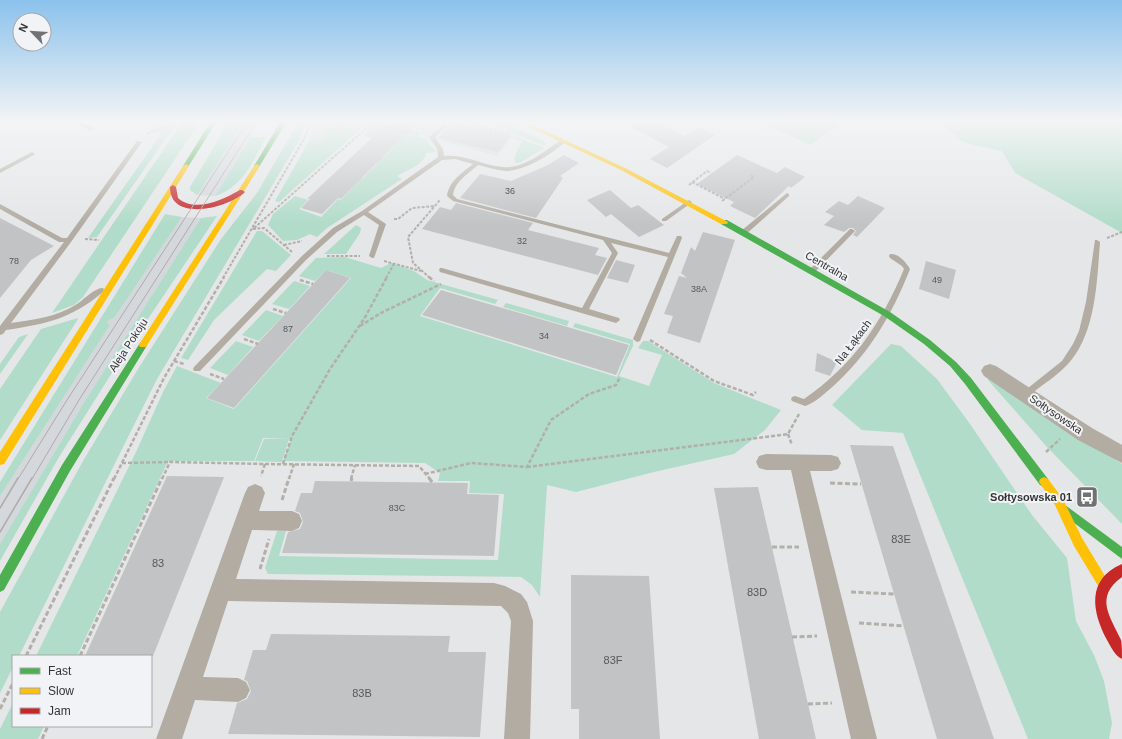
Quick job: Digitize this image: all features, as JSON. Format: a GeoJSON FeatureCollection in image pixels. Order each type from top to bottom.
{"type":"FeatureCollection","features":[{"type":"Feature","properties":{"kind":"main road"},"geometry":{"type":"LineString","coordinates":[[0,461],[193,155]]}},
{"type":"Feature","properties":{"kind":"main road","name":"Aleja Pokoju"},"geometry":{"type":"LineString","coordinates":[[0,586],[66,468],[128,366],[242,192],[264,155]]}},
{"type":"Feature","properties":{"kind":"main road","name":"Centralna"},"geometry":{"type":"LineString","coordinates":[[594,155],[689,202],[887,314],[927,342],[957,368],[1063,508],[1078,542],[1104,585]]}},
{"type":"Feature","properties":{"kind":"main road"},"geometry":{"type":"LineString","coordinates":[[173,187],[174,195],[177,200],[194,207],[219,204],[232,199],[242,192]]}},
{"type":"Feature","properties":{"kind":"main road","name":"Centralna"},"geometry":{"type":"LineString","coordinates":[[1063,508],[1122,554]]}},
{"type":"Feature","properties":{"kind":"main road"},"geometry":{"type":"LineString","coordinates":[[1122,570],[1110,576],[1101,590],[1100,608],[1108,630],[1122,653]]}},
{"type":"Feature","properties":{"kind":"street","name":"Sołtysowska"},"geometry":{"type":"LineString","coordinates":[[990,371],[1084,434],[1122,455]]}},
{"type":"Feature","properties":{"kind":"street"},"geometry":{"type":"LineString","coordinates":[[766,462],[800,472],[831,463]]}},
{"type":"Feature","properties":{"kind":"street"},"geometry":{"type":"LineString","coordinates":[[800,472],[819,546],[864,739]]}},
{"type":"Feature","properties":{"kind":"street"},"geometry":{"type":"LineString","coordinates":[[169,739],[255,493]]}},
{"type":"Feature","properties":{"kind":"street"},"geometry":{"type":"LineString","coordinates":[[245,520],[292,522]]}},
{"type":"Feature","properties":{"kind":"street"},"geometry":{"type":"LineString","coordinates":[[221,590],[504,595],[517,605],[520,610],[522,621],[517,739]]}},
{"type":"Feature","properties":{"kind":"street"},"geometry":{"type":"LineString","coordinates":[[187,688],[238,690]]}},
{"type":"Feature","properties":{"kind":"lane"},"geometry":{"type":"LineString","coordinates":[[0,171],[29,155]]}},
{"type":"Feature","properties":{"kind":"lane"},"geometry":{"type":"LineString","coordinates":[[2,329],[70,240],[129,155]]}},
{"type":"Feature","properties":{"kind":"lane"},"geometry":{"type":"LineString","coordinates":[[200,370],[304,258],[335,230],[364,212],[441,158],[455,157],[477,164],[501,168],[515,168],[539,155]]}},
{"type":"Feature","properties":{"kind":"lane"},"geometry":{"type":"LineString","coordinates":[[477,164],[457,180],[450,191],[450,196],[455,200],[672,256]]}},
{"type":"Feature","properties":{"kind":"lane"},"geometry":{"type":"LineString","coordinates":[[743,233],[787,195]]}},
{"type":"Feature","properties":{"kind":"lane"},"geometry":{"type":"LineString","coordinates":[[664,220],[689,202]]}},
{"type":"Feature","properties":{"kind":"lane"},"geometry":{"type":"LineString","coordinates":[[0,206],[61,240],[70,240]]}},
{"type":"Feature","properties":{"kind":"lane"},"geometry":{"type":"LineString","coordinates":[[364,212],[383,224],[372,256]]}},
{"type":"Feature","properties":{"kind":"lane"},"geometry":{"type":"LineString","coordinates":[[812,271],[852,231]]}},
{"type":"Feature","properties":{"kind":"lane"},"geometry":{"type":"LineString","coordinates":[[584,311],[615,254],[604,238]]}},
{"type":"Feature","properties":{"kind":"lane"},"geometry":{"type":"LineString","coordinates":[[637,339],[679,238]]}},
{"type":"Feature","properties":{"kind":"lane"},"geometry":{"type":"LineString","coordinates":[[1026,394],[1053,374],[1068,358],[1078,340],[1089,309],[1097,242]]}},
{"type":"Feature","properties":{"kind":"lane","name":"Na Łąkach"},"geometry":{"type":"LineString","coordinates":[[805,403],[824,391],[851,366],[887,314],[907,269],[904,264],[892,256]]}},
{"type":"Feature","properties":{"kind":"lane"},"geometry":{"type":"LineString","coordinates":[[442,270],[616,320]]}},
{"type":"Feature","properties":{"kind":"lane"},"geometry":{"type":"LineString","coordinates":[[2,329],[42,322],[67,314],[87,302],[119,272]]}},
{"type":"Feature","properties":{"kind":"lane"},"geometry":{"type":"LineString","coordinates":[[795,399],[805,403]]}},
{"type":"Feature","properties":{"kind":"path"},"geometry":{"type":"LineString","coordinates":[[26,655],[164,378],[295,155]]}},
{"type":"Feature","properties":{"kind":"path"},"geometry":{"type":"LineString","coordinates":[[282,203],[335,155]]}},
{"type":"Feature","properties":{"kind":"path"},"geometry":{"type":"LineString","coordinates":[[686,186],[707,171],[712,173]]}},
{"type":"Feature","properties":{"kind":"path"},"geometry":{"type":"LineString","coordinates":[[719,204],[754,177],[750,175]]}},
{"type":"Feature","properties":{"kind":"path"},"geometry":{"type":"LineString","coordinates":[[692,182],[725,199]]}},
{"type":"Feature","properties":{"kind":"path"},"geometry":{"type":"LineString","coordinates":[[358,328],[381,313],[442,283],[431,280],[413,263],[408,237],[436,206],[440,200],[441,194]]}},
{"type":"Feature","properties":{"kind":"path"},"geometry":{"type":"LineString","coordinates":[[378,220],[398,219],[412,208],[436,206]]}},
{"type":"Feature","properties":{"kind":"path"},"geometry":{"type":"LineString","coordinates":[[1097,242],[1122,232]]}},
{"type":"Feature","properties":{"kind":"path"},"geometry":{"type":"LineString","coordinates":[[325,256],[372,256],[422,272]]}},
{"type":"Feature","properties":{"kind":"path"},"geometry":{"type":"LineString","coordinates":[[283,464],[292,436],[301,419],[330,369],[371,308],[394,264]]}},
{"type":"Feature","properties":{"kind":"path"},"geometry":{"type":"LineString","coordinates":[[294,278],[313,284]]}},
{"type":"Feature","properties":{"kind":"path"},"geometry":{"type":"LineString","coordinates":[[267,307],[286,314]]}},
{"type":"Feature","properties":{"kind":"path"},"geometry":{"type":"LineString","coordinates":[[238,336],[258,344]]}},
{"type":"Feature","properties":{"kind":"path"},"geometry":{"type":"LineString","coordinates":[[637,339],[647,339],[714,381],[753,395],[756,392]]}},
{"type":"Feature","properties":{"kind":"path"},"geometry":{"type":"LineString","coordinates":[[200,370],[224,379]]}},
{"type":"Feature","properties":{"kind":"path"},"geometry":{"type":"LineString","coordinates":[[527,467],[551,420],[589,394],[616,384],[620,377]]}},
{"type":"Feature","properties":{"kind":"path"},"geometry":{"type":"LineString","coordinates":[[425,474],[471,463],[527,467],[788,434],[805,403]]}},
{"type":"Feature","properties":{"kind":"path"},"geometry":{"type":"LineString","coordinates":[[122,463],[170,462],[419,466],[432,482]]}},
{"type":"Feature","properties":{"kind":"path"},"geometry":{"type":"LineString","coordinates":[[80,655],[170,462]]}},
{"type":"Feature","properties":{"kind":"path"},"geometry":{"type":"LineString","coordinates":[[255,493],[265,464]]}},
{"type":"Feature","properties":{"kind":"path"},"geometry":{"type":"LineString","coordinates":[[351,481],[355,465]]}},
{"type":"Feature","properties":{"kind":"path"},"geometry":{"type":"LineString","coordinates":[[800,472],[861,484]]}},
{"type":"Feature","properties":{"kind":"path"},"geometry":{"type":"LineString","coordinates":[[772,547],[819,546]]}},
{"type":"Feature","properties":{"kind":"path"},"geometry":{"type":"LineString","coordinates":[[850,592],[894,594]]}},
{"type":"Feature","properties":{"kind":"path"},"geometry":{"type":"LineString","coordinates":[[851,623],[904,626]]}},
{"type":"Feature","properties":{"kind":"path"},"geometry":{"type":"LineString","coordinates":[[792,637],[819,636]]}},
{"type":"Feature","properties":{"kind":"path"},"geometry":{"type":"LineString","coordinates":[[0,709],[12,685]]}},
{"type":"Feature","properties":{"kind":"path"},"geometry":{"type":"LineString","coordinates":[[808,704],[840,703]]}},
{"type":"Feature","properties":{"kind":"path"},"geometry":{"type":"LineString","coordinates":[[42,739],[48,727]]}},
{"type":"Feature","properties":{"kind":"shaded area"},"geometry":{"type":"Polygon","coordinates":[[[221,155],[240,155],[215,196],[197,195],[221,155]]]}},
{"type":"Feature","properties":{"kind":"shaded area"},"geometry":{"type":"Polygon","coordinates":[[[182,217],[201,218],[85,401],[0,544],[0,496],[110,325],[107,323],[109,320],[114,318],[182,217]]]}},
{"type":"Feature","properties":{"kind":"green space"},"geometry":{"type":"Polygon","coordinates":[[[146,155],[154,155],[97,237],[88,238],[146,155]]]}},
{"type":"Feature","properties":{"kind":"green space"},"geometry":{"type":"Polygon","coordinates":[[[159,155],[177,155],[83,297],[74,305],[52,313],[159,155]]]}},
{"type":"Feature","properties":{"kind":"green space"},"geometry":{"type":"Polygon","coordinates":[[[209,155],[222,155],[197,195],[190,190],[190,187],[209,155]]]}},
{"type":"Feature","properties":{"kind":"green space"},"geometry":{"type":"Polygon","coordinates":[[[240,155],[256,155],[240,180],[225,192],[215,196],[240,155]]]}},
{"type":"Feature","properties":{"kind":"green space"},"geometry":{"type":"Polygon","coordinates":[[[279,155],[290,155],[157,379],[19,655],[12,655],[12,669],[0,693],[0,612],[83,461],[138,369],[221,239],[257,193],[279,155]]]}},
{"type":"Feature","properties":{"kind":"green space"},"geometry":{"type":"Polygon","coordinates":[[[301,155],[331,155],[279,202],[275,201],[301,155]]]}},
{"type":"Feature","properties":{"kind":"green space"},"geometry":{"type":"Polygon","coordinates":[[[386,155],[425,155],[419,164],[397,176],[402,179],[327,228],[317,237],[310,234],[297,240],[283,241],[268,225],[273,214],[295,196],[308,200],[299,209],[321,217],[338,199],[341,200],[360,179],[362,179],[377,164],[376,163],[379,159],[382,159],[386,155]]]}},
{"type":"Feature","properties":{"kind":"green space"},"geometry":{"type":"Polygon","coordinates":[[[515,155],[532,155],[521,162],[516,163],[514,158],[515,155]]]}},
{"type":"Feature","properties":{"kind":"green space"},"geometry":{"type":"Polygon","coordinates":[[[1005,155],[1122,155],[1122,233],[1015,173],[1005,155]]]}},
{"type":"Feature","properties":{"kind":"green space"},"geometry":{"type":"Polygon","coordinates":[[[165,214],[182,217],[114,318],[109,320],[107,323],[110,325],[0,496],[0,482],[165,214]]]}},
{"type":"Feature","properties":{"kind":"green space"},"geometry":{"type":"Polygon","coordinates":[[[217,216],[115,368],[59,457],[0,561],[0,544],[85,401],[201,218],[217,216]]]}},
{"type":"Feature","properties":{"kind":"green space"},"geometry":{"type":"Polygon","coordinates":[[[356,225],[361,228],[360,233],[346,254],[324,254],[356,225]]]}},
{"type":"Feature","properties":{"kind":"green space"},"geometry":{"type":"Polygon","coordinates":[[[257,231],[262,231],[291,255],[276,271],[267,269],[214,320],[188,360],[181,358],[257,231]]]}},
{"type":"Feature","properties":{"kind":"green space"},"geometry":{"type":"Polygon","coordinates":[[[345,257],[381,268],[391,263],[414,271],[427,280],[498,300],[495,304],[440,288],[420,316],[617,377],[630,344],[573,327],[575,323],[633,340],[633,346],[619,376],[649,386],[662,355],[638,348],[643,341],[648,341],[714,383],[781,410],[765,430],[734,454],[654,472],[576,492],[547,485],[540,597],[532,585],[521,577],[268,574],[265,568],[277,531],[286,531],[279,556],[498,560],[504,494],[469,493],[470,481],[438,481],[440,473],[425,463],[283,461],[291,439],[263,438],[254,461],[168,461],[77,655],[36,655],[136,452],[163,392],[177,366],[221,383],[206,398],[234,409],[351,278],[326,270],[315,281],[299,276],[316,258],[345,257]]]}},
{"type":"Feature","properties":{"kind":"green space"},"geometry":{"type":"Polygon","coordinates":[[[294,281],[310,286],[289,309],[272,304],[294,281]]]}},
{"type":"Feature","properties":{"kind":"green space"},"geometry":{"type":"Polygon","coordinates":[[[506,303],[569,321],[567,326],[503,307],[506,303]]]}},
{"type":"Feature","properties":{"kind":"green space"},"geometry":{"type":"Polygon","coordinates":[[[266,310],[283,316],[259,341],[242,335],[266,310]]]}},
{"type":"Feature","properties":{"kind":"green space"},"geometry":{"type":"Polygon","coordinates":[[[78,318],[0,440],[0,389],[41,329],[78,318]]]}},
{"type":"Feature","properties":{"kind":"green space"},"geometry":{"type":"Polygon","coordinates":[[[28,334],[0,374],[0,364],[19,337],[28,334]]]}},
{"type":"Feature","properties":{"kind":"green space"},"geometry":{"type":"Polygon","coordinates":[[[236,341],[253,347],[228,375],[210,368],[236,341]]]}},
{"type":"Feature","properties":{"kind":"green space"},"geometry":{"type":"Polygon","coordinates":[[[891,344],[901,346],[937,379],[970,424],[1032,515],[1067,558],[1076,621],[1094,655],[1104,681],[1112,723],[1109,739],[1028,739],[903,433],[862,430],[832,405],[891,344]]]}},
{"type":"Feature","properties":{"kind":"green space"},"geometry":{"type":"Polygon","coordinates":[[[989,374],[1122,464],[1122,524],[1047,447],[988,380],[989,374]]]}},
{"type":"Feature","properties":{"kind":"green space"},"geometry":{"type":"Polygon","coordinates":[[[264,439],[289,439],[282,462],[255,461],[264,439]]]}},
{"type":"Feature","properties":{"kind":"green space"},"geometry":{"type":"Polygon","coordinates":[[[12,705],[12,727],[44,727],[38,739],[0,739],[0,729],[12,705]]]}},
{"type":"Feature","properties":{"kind":"building"},"geometry":{"type":"Polygon","coordinates":[[[353,155],[385,155],[341,199],[338,198],[322,214],[301,208],[310,199],[307,199],[353,155]]]}},
{"type":"Feature","properties":{"kind":"building"},"geometry":{"type":"Polygon","coordinates":[[[563,155],[579,163],[560,176],[563,178],[536,218],[460,198],[480,174],[511,181],[548,165],[563,155]]]}},
{"type":"Feature","properties":{"kind":"building"},"geometry":{"type":"Polygon","coordinates":[[[656,155],[685,155],[667,168],[650,159],[656,155]]]}},
{"type":"Feature","properties":{"kind":"building"},"geometry":{"type":"Polygon","coordinates":[[[736,155],[777,173],[785,167],[805,177],[791,188],[789,186],[755,218],[730,206],[734,202],[697,184],[736,155]]]}},
{"type":"Feature","properties":{"kind":"building"},"geometry":{"type":"Polygon","coordinates":[[[610,190],[631,208],[638,205],[664,225],[639,237],[611,214],[606,217],[587,200],[610,190]]]}},
{"type":"Feature","properties":{"kind":"building"},"geometry":{"type":"Polygon","coordinates":[[[858,196],[885,208],[857,237],[853,235],[856,231],[853,228],[849,228],[844,232],[824,225],[834,216],[825,212],[839,201],[848,205],[858,196]]]}},
{"type":"Feature","properties":{"kind":"building"},"geometry":{"type":"Polygon","coordinates":[[[456,203],[533,223],[528,230],[599,248],[595,255],[607,258],[598,275],[422,229],[440,207],[451,210],[456,203]]]}},
{"type":"Feature","properties":{"kind":"building"},"geometry":{"type":"Polygon","coordinates":[[[0,218],[54,246],[31,260],[0,298],[0,218]]]}},
{"type":"Feature","properties":{"kind":"building"},"geometry":{"type":"Polygon","coordinates":[[[703,232],[735,240],[700,343],[667,333],[673,316],[664,314],[679,276],[687,278],[681,273],[691,247],[695,251],[703,232]]]}},
{"type":"Feature","properties":{"kind":"building"},"geometry":{"type":"Polygon","coordinates":[[[616,260],[635,265],[628,283],[607,278],[616,260]]]}},
{"type":"Feature","properties":{"kind":"building"},"geometry":{"type":"Polygon","coordinates":[[[926,261],[956,270],[949,299],[919,289],[926,261]]]}},
{"type":"Feature","properties":{"kind":"building"},"geometry":{"type":"Polygon","coordinates":[[[326,270],[350,278],[234,408],[207,398],[326,270]]]}},
{"type":"Feature","properties":{"kind":"building"},"geometry":{"type":"Polygon","coordinates":[[[441,290],[629,345],[616,375],[422,315],[441,290]]]}},
{"type":"Feature","properties":{"kind":"building"},"geometry":{"type":"Polygon","coordinates":[[[817,353],[837,362],[830,376],[815,371],[817,353]]]}},
{"type":"Feature","properties":{"kind":"building"},"geometry":{"type":"Polygon","coordinates":[[[850,445],[893,446],[994,739],[937,739],[850,445]]]}},
{"type":"Feature","properties":{"kind":"building"},"geometry":{"type":"Polygon","coordinates":[[[167,476],[224,477],[153,656],[85,655],[167,476]]]}},
{"type":"Feature","properties":{"kind":"building"},"geometry":{"type":"Polygon","coordinates":[[[315,481],[468,483],[467,494],[499,495],[494,556],[282,553],[288,532],[300,529],[303,522],[300,513],[295,511],[301,493],[312,493],[315,481]]]}},
{"type":"Feature","properties":{"kind":"building"},"geometry":{"type":"Polygon","coordinates":[[[758,487],[816,739],[759,739],[714,488],[758,487]]]}},
{"type":"Feature","properties":{"kind":"building"},"geometry":{"type":"Polygon","coordinates":[[[571,575],[649,576],[660,739],[579,739],[579,709],[571,709],[571,575]]]}},
{"type":"Feature","properties":{"kind":"building"},"geometry":{"type":"Polygon","coordinates":[[[271,634],[450,636],[448,652],[486,652],[480,737],[228,734],[237,703],[247,699],[251,691],[247,681],[244,680],[253,650],[266,650],[271,634]]]}},
{"type":"Feature","properties":{"kind":"tram line"},"geometry":{"type":"LineString","coordinates":[[18,479],[67,400],[226,155]]}},
{"type":"Feature","properties":{"kind":"tram line"},"geometry":{"type":"LineString","coordinates":[[32,479],[79,400],[235,155]]}},
{"type":"Feature","properties":{"kind":"tram line"},"geometry":{"type":"LineString","coordinates":[[0,508],[18,478]]}},
{"type":"Feature","properties":{"kind":"tram line"},"geometry":{"type":"LineString","coordinates":[[0,532],[32,478]]}},
{"type":"Feature","properties":{"kind":"traffic: fast"},"geometry":{"type":"LineString","coordinates":[[186,166],[193,155]]}},
{"type":"Feature","properties":{"kind":"traffic: fast"},"geometry":{"type":"LineString","coordinates":[[257,166],[263,155]]}},
{"type":"Feature","properties":{"kind":"traffic: fast"},"geometry":{"type":"LineString","coordinates":[[724,222],[887,314],[927,342],[953,364],[968,381],[1044,482]]}},
{"type":"Feature","properties":{"kind":"traffic: fast"},"geometry":{"type":"LineString","coordinates":[[0,586],[66,468],[143,345]]}},
{"type":"Feature","properties":{"kind":"traffic: fast"},"geometry":{"type":"LineString","coordinates":[[1065,510],[1122,554]]}},
{"type":"Feature","properties":{"kind":"traffic: slow"},"geometry":{"type":"LineString","coordinates":[[594,155],[623,169],[724,222]]}},
{"type":"Feature","properties":{"kind":"traffic: slow"},"geometry":{"type":"LineString","coordinates":[[0,461],[186,166]]}},
{"type":"Feature","properties":{"kind":"traffic: slow"},"geometry":{"type":"LineString","coordinates":[[143,345],[257,166]]}},
{"type":"Feature","properties":{"kind":"traffic: slow"},"geometry":{"type":"LineString","coordinates":[[1044,482],[1059,502],[1078,542],[1104,585]]}},
{"type":"Feature","properties":{"kind":"traffic: jam"},"geometry":{"type":"LineString","coordinates":[[173,187],[173,195],[175,199],[181,204],[189,207],[208,206],[242,192]]}},
{"type":"Feature","properties":{"kind":"traffic: jam"},"geometry":{"type":"LineString","coordinates":[[1122,570],[1110,578],[1103,588],[1100,598],[1104,620],[1122,653]]}},
{"type":"Feature","properties":{"kind":"place","name":"Sołtysowska 01"},"geometry":{"type":"Point","coordinates":[1087,497]}}]}
